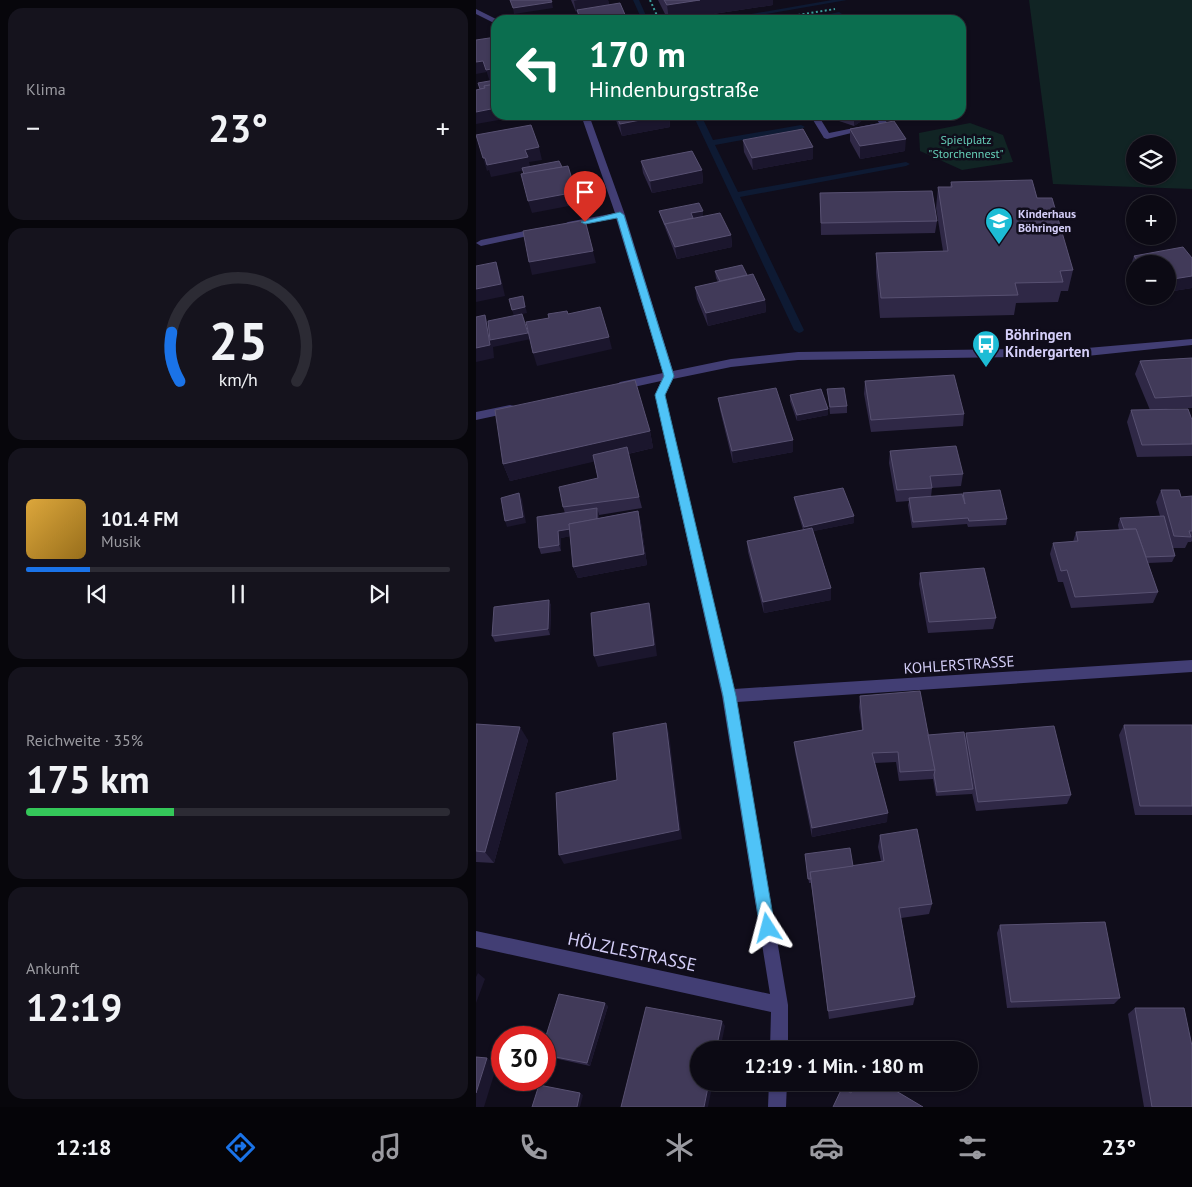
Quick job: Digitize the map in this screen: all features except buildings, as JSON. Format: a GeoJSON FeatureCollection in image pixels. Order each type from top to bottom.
{"type":"FeatureCollection","features":[{"type":"Feature","properties":{"kind":"street"},"geometry":{"type":"LineString","coordinates":[[476,11],[491,19]]}},
{"type":"Feature","properties":{"kind":"street"},"geometry":{"type":"LineString","coordinates":[[587,120],[620,215],[669,376],[660,395],[729,696],[780,1005],[779,1041]]}},
{"type":"Feature","properties":{"kind":"street"},"geometry":{"type":"LineString","coordinates":[[817,120],[827,136],[884,124],[881,120]]}},
{"type":"Feature","properties":{"kind":"street"},"geometry":{"type":"LineString","coordinates":[[481,242],[620,215]]}},
{"type":"Feature","properties":{"kind":"street"},"geometry":{"type":"LineString","coordinates":[[611,388],[730,362],[798,356],[1087,352],[1192,342]]}},
{"type":"Feature","properties":{"kind":"street"},"geometry":{"type":"LineString","coordinates":[[476,416],[524,406]]}},
{"type":"Feature","properties":{"kind":"street","name":"KOHLERSTRASSE"},"geometry":{"type":"LineString","coordinates":[[729,696],[1192,666]]}},
{"type":"Feature","properties":{"kind":"street","name":"HÖLZLESTRASSE"},"geometry":{"type":"LineString","coordinates":[[476,939],[780,1005]]}},
{"type":"Feature","properties":{"kind":"street"},"geometry":{"type":"LineString","coordinates":[[777,1107],[778,1091]]}},
{"type":"Feature","properties":{"kind":"path"},"geometry":{"type":"LineString","coordinates":[[650,0],[657,15]]}},
{"type":"Feature","properties":{"kind":"path"},"geometry":{"type":"LineString","coordinates":[[797,15],[835,9]]}},
{"type":"Feature","properties":{"kind":"green space"},"geometry":{"type":"Polygon","coordinates":[[[1029,0],[1192,0],[1192,189],[1053,184],[1029,0]]]}},
{"type":"Feature","properties":{"kind":"green space","name":"Spielplatz \"Storchennest\""},"geometry":{"type":"Polygon","coordinates":[[[970,123],[1003,135],[1013,162],[962,170],[920,151],[919,133],[970,123]]]}},
{"type":"Feature","properties":{"kind":"waterway"},"geometry":{"type":"LineString","coordinates":[[636,0],[643,15]]}},
{"type":"Feature","properties":{"kind":"waterway"},"geometry":{"type":"LineString","coordinates":[[751,15],[844,0]]}},
{"type":"Feature","properties":{"kind":"waterway"},"geometry":{"type":"LineString","coordinates":[[833,15],[839,14]]}},
{"type":"Feature","properties":{"kind":"waterway"},"geometry":{"type":"LineString","coordinates":[[699,120],[799,330]]}},
{"type":"Feature","properties":{"kind":"waterway"},"geometry":{"type":"LineString","coordinates":[[711,143],[801,127]]}},
{"type":"Feature","properties":{"kind":"waterway"},"geometry":{"type":"LineString","coordinates":[[736,195],[906,164]]}},
{"type":"Feature","properties":{"kind":"place","name":"Kinderhaus Böhringen"},"geometry":{"type":"Point","coordinates":[999,245]}},
{"type":"Feature","properties":{"kind":"place","name":"Böhringen Kindergarten"},"geometry":{"type":"Point","coordinates":[986,368]}},
{"type":"Feature","properties":{"kind":"route"},"geometry":{"type":"LineString","coordinates":[[585,222],[620,215],[669,376],[660,395],[729,696],[768,928]]}}]}
